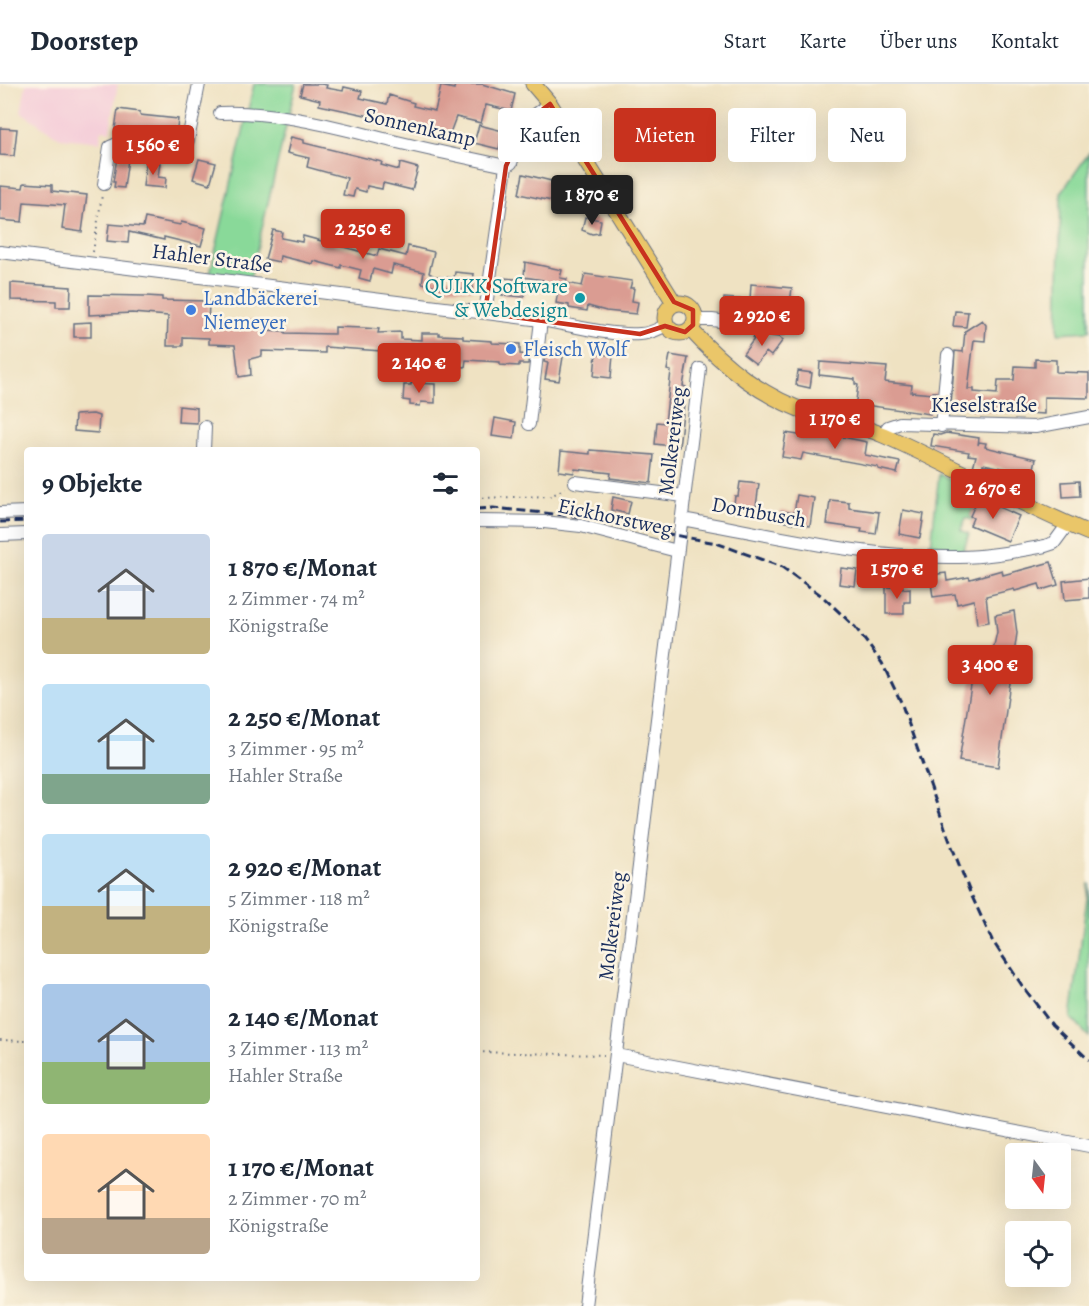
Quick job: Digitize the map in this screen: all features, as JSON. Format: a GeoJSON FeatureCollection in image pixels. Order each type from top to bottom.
{"type":"FeatureCollection","features":[{"type":"Feature","properties":{"kind":"main road"},"geometry":{"type":"LineString","coordinates":[[533,84],[550,104],[675,304]]}},
{"type":"Feature","properties":{"kind":"main road"},"geometry":{"type":"LineString","coordinates":[[693,325],[686,332],[675,332],[667,325],[665,315],[667,310],[675,304],[686,304],[690,307],[693,310],[693,325],[740,377],[764,392],[810,413],[883,435],[1089,533]]}},
{"type":"Feature","properties":{"kind":"street"},"geometry":{"type":"LineString","coordinates":[[104,184],[110,147],[117,144],[178,150],[185,147],[200,84]]}},
{"type":"Feature","properties":{"kind":"street"},"geometry":{"type":"LineString","coordinates":[[485,313],[506,166],[511,163],[527,121],[550,104]]}},
{"type":"Feature","properties":{"kind":"street","name":"Sonnenkamp"},"geometry":{"type":"LineString","coordinates":[[220,113],[242,112],[299,118],[506,166]]}},
{"type":"Feature","properties":{"kind":"street","name":"Hahler Straße"},"geometry":{"type":"LineString","coordinates":[[0,252],[541,320],[614,332],[640,334],[654,332],[667,325]]}},
{"type":"Feature","properties":{"kind":"street"},"geometry":{"type":"LineString","coordinates":[[529,424],[541,320]]}},
{"type":"Feature","properties":{"kind":"street"},"geometry":{"type":"LineString","coordinates":[[693,325],[712,320],[783,329]]}},
{"type":"Feature","properties":{"kind":"street"},"geometry":{"type":"LineString","coordinates":[[941,426],[948,355]]}},
{"type":"Feature","properties":{"kind":"street","name":"Molkereiweg"},"geometry":{"type":"LineString","coordinates":[[682,519],[700,369]]}},
{"type":"Feature","properties":{"kind":"street","name":"Kieselstraße"},"geometry":{"type":"LineString","coordinates":[[883,435],[888,427],[900,423],[1035,427],[1089,417]]}},
{"type":"Feature","properties":{"kind":"street"},"geometry":{"type":"LineString","coordinates":[[204,447],[205,427]]}},
{"type":"Feature","properties":{"kind":"street"},"geometry":{"type":"LineString","coordinates":[[575,482],[684,496]]}},
{"type":"Feature","properties":{"kind":"street"},"geometry":{"type":"LineString","coordinates":[[0,513],[24,512]]}},
{"type":"Feature","properties":{"kind":"street","name":"Dornbusch"},"geometry":{"type":"LineString","coordinates":[[682,519],[857,550],[958,557],[1045,546],[1054,543],[1068,524]]}},
{"type":"Feature","properties":{"kind":"street","name":"Eickhorstweg"},"geometry":{"type":"LineString","coordinates":[[480,521],[544,522],[580,526],[677,550],[682,519]]}},
{"type":"Feature","properties":{"kind":"street"},"geometry":{"type":"LineString","coordinates":[[0,535],[24,534]]}},
{"type":"Feature","properties":{"kind":"street","name":"Molkereiweg"},"geometry":{"type":"LineString","coordinates":[[585,1306],[677,566],[677,550]]}},
{"type":"Feature","properties":{"kind":"street"},"geometry":{"type":"LineString","coordinates":[[616,1055],[1089,1146]]}},
{"type":"Feature","properties":{"kind":"path"},"geometry":{"type":"LineString","coordinates":[[91,262],[104,184]]}},
{"type":"Feature","properties":{"kind":"path"},"geometry":{"type":"LineString","coordinates":[[480,498],[551,496],[575,482]]}},
{"type":"Feature","properties":{"kind":"path"},"geometry":{"type":"LineString","coordinates":[[0,1040],[24,1041]]}},
{"type":"Feature","properties":{"kind":"path"},"geometry":{"type":"LineString","coordinates":[[480,1052],[616,1055]]}},
{"type":"Feature","properties":{"kind":"highlighted area"},"geometry":{"type":"Polygon","coordinates":[[[550,104],[674,302],[693,310],[693,325],[685,332],[665,326],[640,334],[485,313],[506,166],[527,121],[550,104]]]}},
{"type":"Feature","properties":{"kind":"shaded area"},"geometry":{"type":"Polygon","coordinates":[[[26,84],[118,84],[110,131],[101,130],[100,142],[60,138],[21,112],[26,84]]]}},
{"type":"Feature","properties":{"kind":"green space"},"geometry":{"type":"Polygon","coordinates":[[[254,84],[296,84],[250,279],[210,274],[254,84]]]}},
{"type":"Feature","properties":{"kind":"green space"},"geometry":{"type":"Polygon","coordinates":[[[1089,153],[1089,331],[1058,333],[1061,193],[1089,153]]]}},
{"type":"Feature","properties":{"kind":"green space"},"geometry":{"type":"Polygon","coordinates":[[[939,474],[979,494],[970,516],[972,520],[966,518],[961,530],[969,534],[963,551],[948,551],[946,547],[931,546],[939,474]]]}},
{"type":"Feature","properties":{"kind":"green space"},"geometry":{"type":"Polygon","coordinates":[[[1089,883],[1089,1037],[1071,1018],[1089,883]]]}},
{"type":"Feature","properties":{"kind":"building"},"geometry":{"type":"Polygon","coordinates":[[[303,84],[321,84],[327,85],[326,88],[343,91],[344,87],[362,91],[360,98],[387,104],[389,95],[414,103],[413,106],[435,111],[441,86],[454,89],[455,84],[482,84],[515,94],[512,108],[486,105],[481,123],[456,117],[450,133],[431,129],[430,132],[409,127],[409,124],[393,120],[391,117],[388,119],[370,114],[370,116],[319,105],[320,100],[300,95],[303,84]]]}},
{"type":"Feature","properties":{"kind":"building"},"geometry":{"type":"Polygon","coordinates":[[[118,109],[140,112],[140,115],[178,119],[176,136],[115,129],[118,109]]]}},
{"type":"Feature","properties":{"kind":"building"},"geometry":{"type":"Polygon","coordinates":[[[479,125],[498,130],[498,149],[474,143],[479,125]]]}},
{"type":"Feature","properties":{"kind":"building"},"geometry":{"type":"Polygon","coordinates":[[[0,128],[17,129],[14,156],[0,155],[0,128]]]}},
{"type":"Feature","properties":{"kind":"building"},"geometry":{"type":"Polygon","coordinates":[[[291,137],[304,140],[304,143],[382,162],[381,165],[399,170],[400,163],[418,168],[412,190],[383,183],[382,189],[367,186],[366,192],[355,189],[353,197],[343,195],[347,178],[307,167],[309,158],[287,153],[291,137]]]}},
{"type":"Feature","properties":{"kind":"building"},"geometry":{"type":"Polygon","coordinates":[[[117,158],[128,159],[124,188],[114,187],[117,158]]]}},
{"type":"Feature","properties":{"kind":"building"},"geometry":{"type":"Polygon","coordinates":[[[199,159],[216,163],[210,184],[193,179],[199,159]]]}},
{"type":"Feature","properties":{"kind":"building"},"geometry":{"type":"Polygon","coordinates":[[[146,162],[160,163],[158,177],[166,178],[165,188],[143,186],[146,162]]]}},
{"type":"Feature","properties":{"kind":"building"},"geometry":{"type":"Polygon","coordinates":[[[523,174],[580,188],[575,206],[519,194],[523,174]]]}},
{"type":"Feature","properties":{"kind":"building"},"geometry":{"type":"Polygon","coordinates":[[[24,183],[52,185],[52,191],[87,195],[82,232],[62,229],[65,205],[24,202],[22,222],[0,220],[0,186],[23,188],[24,183]]]}},
{"type":"Feature","properties":{"kind":"building"},"geometry":{"type":"Polygon","coordinates":[[[585,217],[601,220],[599,233],[592,234],[582,230],[585,217]]]}},
{"type":"Feature","properties":{"kind":"building"},"geometry":{"type":"Polygon","coordinates":[[[145,218],[180,225],[181,222],[206,228],[201,246],[129,232],[128,243],[107,241],[109,224],[143,227],[145,218]]]}},
{"type":"Feature","properties":{"kind":"building"},"geometry":{"type":"Polygon","coordinates":[[[273,230],[282,232],[281,238],[302,242],[303,236],[377,256],[379,249],[406,256],[408,246],[434,252],[429,273],[434,276],[454,278],[455,272],[474,274],[472,290],[422,283],[424,272],[393,265],[391,274],[373,269],[370,281],[359,278],[361,270],[341,265],[341,268],[314,261],[313,264],[280,256],[279,262],[265,259],[273,230]]]}},
{"type":"Feature","properties":{"kind":"building"},"geometry":{"type":"Polygon","coordinates":[[[525,262],[562,270],[560,278],[567,279],[566,283],[582,286],[585,274],[632,281],[630,288],[634,288],[632,301],[638,302],[636,314],[606,311],[588,306],[587,311],[556,303],[558,291],[542,288],[543,280],[524,277],[525,262]]]}},
{"type":"Feature","properties":{"kind":"building"},"geometry":{"type":"Polygon","coordinates":[[[504,278],[526,280],[524,297],[502,295],[504,278]]]}},
{"type":"Feature","properties":{"kind":"building"},"geometry":{"type":"Polygon","coordinates":[[[11,283],[71,287],[70,307],[56,307],[56,301],[11,300],[11,283]]]}},
{"type":"Feature","properties":{"kind":"building"},"geometry":{"type":"Polygon","coordinates":[[[751,284],[792,288],[789,311],[775,310],[774,320],[722,313],[724,298],[750,300],[751,284]]]}},
{"type":"Feature","properties":{"kind":"building"},"geometry":{"type":"Polygon","coordinates":[[[89,295],[146,296],[162,297],[162,300],[209,301],[208,328],[247,329],[248,320],[264,321],[263,330],[285,331],[285,333],[335,334],[335,327],[363,328],[379,329],[378,333],[401,332],[401,339],[422,340],[422,333],[439,333],[439,335],[463,336],[463,339],[492,341],[492,343],[520,344],[520,354],[529,355],[528,364],[500,365],[500,362],[466,360],[465,367],[454,366],[454,369],[442,369],[442,367],[433,366],[433,355],[405,354],[405,366],[396,365],[396,352],[325,347],[325,353],[262,351],[262,356],[250,359],[251,375],[239,377],[235,345],[209,344],[209,338],[183,337],[183,346],[167,346],[168,316],[132,313],[89,315],[89,295]]]}},
{"type":"Feature","properties":{"kind":"building"},"geometry":{"type":"Polygon","coordinates":[[[955,311],[968,312],[966,327],[953,326],[955,311]]]}},
{"type":"Feature","properties":{"kind":"building"},"geometry":{"type":"Polygon","coordinates":[[[982,320],[986,325],[985,341],[974,340],[968,389],[974,389],[974,392],[997,394],[998,380],[1014,380],[1015,366],[1035,367],[1035,359],[1056,360],[1056,372],[1089,373],[1089,398],[1044,397],[1044,414],[971,410],[971,407],[951,405],[955,351],[963,352],[965,331],[982,320]]]}},
{"type":"Feature","properties":{"kind":"building"},"geometry":{"type":"Polygon","coordinates":[[[91,322],[91,337],[74,337],[74,323],[91,322]]]}},
{"type":"Feature","properties":{"kind":"building"},"geometry":{"type":"Polygon","coordinates":[[[755,334],[779,337],[783,340],[771,356],[766,352],[756,364],[743,354],[755,334]]]}},
{"type":"Feature","properties":{"kind":"building"},"geometry":{"type":"Polygon","coordinates":[[[546,348],[564,351],[559,381],[545,379],[548,363],[544,362],[546,348]]]}},
{"type":"Feature","properties":{"kind":"building"},"geometry":{"type":"Polygon","coordinates":[[[596,354],[613,355],[611,378],[594,376],[596,354]]]}},
{"type":"Feature","properties":{"kind":"building"},"geometry":{"type":"Polygon","coordinates":[[[670,355],[688,358],[683,386],[686,387],[679,447],[655,444],[657,422],[665,423],[671,371],[667,370],[670,355]]]}},
{"type":"Feature","properties":{"kind":"building"},"geometry":{"type":"Polygon","coordinates":[[[820,362],[887,367],[885,382],[912,385],[911,392],[933,394],[936,392],[935,403],[932,403],[930,414],[865,405],[865,409],[855,408],[858,385],[855,384],[855,379],[819,375],[820,362]]]}},
{"type":"Feature","properties":{"kind":"building"},"geometry":{"type":"Polygon","coordinates":[[[798,371],[812,373],[810,388],[796,385],[798,371]]]}},
{"type":"Feature","properties":{"kind":"building"},"geometry":{"type":"Polygon","coordinates":[[[411,383],[435,384],[435,403],[421,402],[420,406],[410,405],[410,401],[403,400],[404,385],[411,385],[411,383]]]}},
{"type":"Feature","properties":{"kind":"building"},"geometry":{"type":"Polygon","coordinates":[[[179,406],[197,408],[197,423],[178,422],[179,406]]]}},
{"type":"Feature","properties":{"kind":"building"},"geometry":{"type":"Polygon","coordinates":[[[75,415],[99,416],[98,433],[74,431],[75,415]]]}},
{"type":"Feature","properties":{"kind":"building"},"geometry":{"type":"Polygon","coordinates":[[[495,418],[516,422],[514,439],[492,436],[495,418]]]}},
{"type":"Feature","properties":{"kind":"building"},"geometry":{"type":"Polygon","coordinates":[[[786,433],[822,439],[823,433],[867,442],[865,455],[900,462],[897,473],[878,469],[878,467],[803,453],[801,460],[782,457],[786,433]]]}},
{"type":"Feature","properties":{"kind":"building"},"geometry":{"type":"Polygon","coordinates":[[[946,433],[979,438],[978,445],[979,442],[986,443],[985,447],[1036,459],[1031,482],[1016,478],[1017,471],[983,464],[982,470],[975,468],[973,467],[976,456],[968,455],[969,452],[931,446],[933,434],[946,433]]]}},
{"type":"Feature","properties":{"kind":"building"},"geometry":{"type":"Polygon","coordinates":[[[590,450],[654,455],[651,483],[610,478],[611,473],[575,469],[574,473],[559,471],[561,451],[590,454],[590,450]]]}},
{"type":"Feature","properties":{"kind":"building"},"geometry":{"type":"Polygon","coordinates":[[[1079,481],[1080,496],[1063,497],[1062,482],[1079,481]]]}},
{"type":"Feature","properties":{"kind":"building"},"geometry":{"type":"Polygon","coordinates":[[[740,482],[759,484],[755,514],[733,512],[740,482]]]}},
{"type":"Feature","properties":{"kind":"building"},"geometry":{"type":"Polygon","coordinates":[[[797,495],[814,498],[810,526],[780,521],[781,511],[794,513],[797,495]]]}},
{"type":"Feature","properties":{"kind":"building"},"geometry":{"type":"Polygon","coordinates":[[[613,497],[631,501],[628,514],[611,510],[613,497]]]}},
{"type":"Feature","properties":{"kind":"building"},"geometry":{"type":"Polygon","coordinates":[[[978,498],[1019,516],[1008,541],[970,525],[973,518],[970,516],[978,498]]]}},
{"type":"Feature","properties":{"kind":"building"},"geometry":{"type":"Polygon","coordinates":[[[830,500],[849,502],[849,508],[879,512],[876,534],[861,532],[862,529],[827,524],[830,500]]]}},
{"type":"Feature","properties":{"kind":"building"},"geometry":{"type":"Polygon","coordinates":[[[903,510],[924,514],[920,538],[899,534],[903,510]]]}},
{"type":"Feature","properties":{"kind":"building"},"geometry":{"type":"Polygon","coordinates":[[[1051,562],[1058,585],[1041,590],[1039,584],[986,596],[989,622],[977,624],[974,600],[957,604],[955,594],[933,597],[930,575],[946,573],[947,581],[969,577],[970,579],[1002,570],[1003,575],[1051,562]]]}},
{"type":"Feature","properties":{"kind":"building"},"geometry":{"type":"Polygon","coordinates":[[[841,568],[857,570],[855,586],[839,584],[841,568]]]}},
{"type":"Feature","properties":{"kind":"building"},"geometry":{"type":"Polygon","coordinates":[[[1089,578],[1089,598],[1065,600],[1063,581],[1089,578]]]}},
{"type":"Feature","properties":{"kind":"building"},"geometry":{"type":"Polygon","coordinates":[[[886,587],[910,588],[910,602],[904,602],[904,614],[886,614],[886,587]]]}},
{"type":"Feature","properties":{"kind":"building"},"geometry":{"type":"Polygon","coordinates":[[[1014,611],[1017,633],[998,767],[959,761],[977,648],[993,650],[997,632],[995,615],[1014,611]]]}},
{"type":"Feature","properties":{"kind":"railway"},"geometry":{"type":"LineString","coordinates":[[480,509],[575,516],[716,543],[782,567],[822,596],[855,627],[882,663],[901,702],[949,839],[992,940],[1052,1025],[1089,1060]]}},
{"type":"Feature","properties":{"kind":"railway"},"geometry":{"type":"LineString","coordinates":[[0,522],[24,521]]}},
{"type":"Feature","properties":{"kind":"place","name":"QUIKK Software & Webdesign"},"geometry":{"type":"Point","coordinates":[580,298]}},
{"type":"Feature","properties":{"kind":"place","name":"Landbäckerei Niemeyer"},"geometry":{"type":"Point","coordinates":[191,310]}},
{"type":"Feature","properties":{"kind":"place","name":"Fleisch Wolf"},"geometry":{"type":"Point","coordinates":[511,349]}}]}
